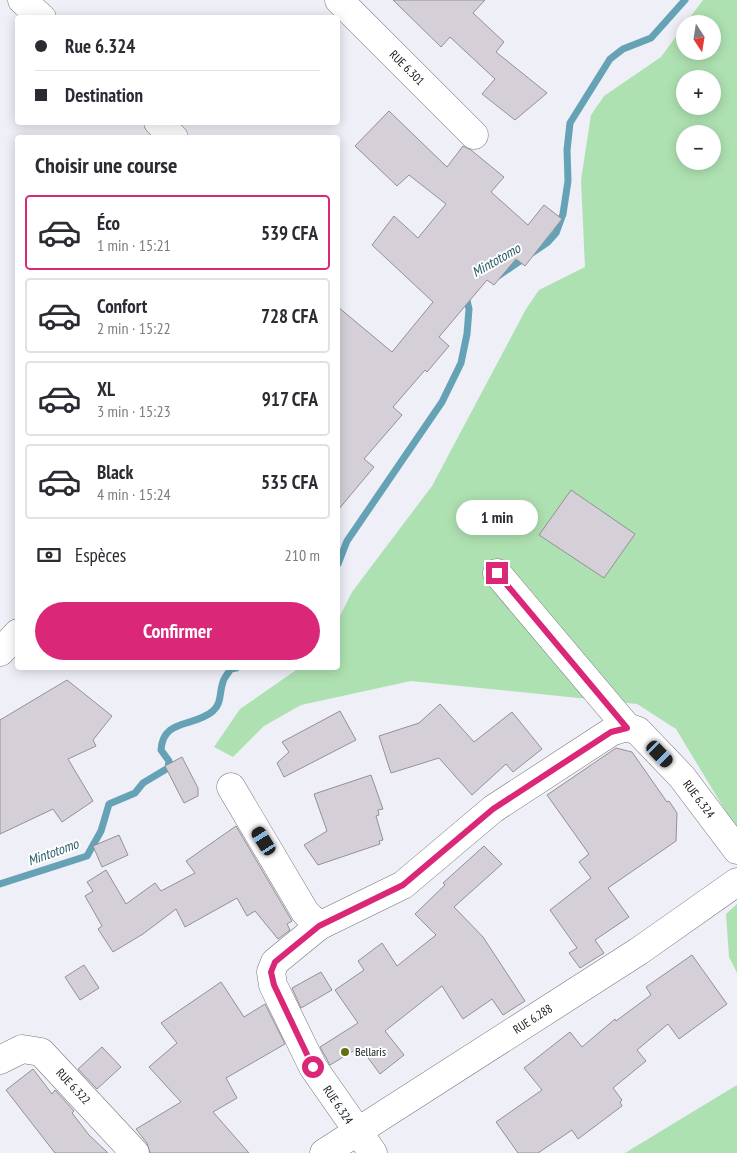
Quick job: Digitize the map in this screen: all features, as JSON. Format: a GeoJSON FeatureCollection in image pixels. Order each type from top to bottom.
{"type":"FeatureCollection","features":[{"type":"Feature","properties":{"kind":"street"},"geometry":{"type":"LineString","coordinates":[[22,0],[39,15]]}},
{"type":"Feature","properties":{"kind":"street","name":"RUE 6.301"},"geometry":{"type":"LineString","coordinates":[[339,0],[474,135]]}},
{"type":"Feature","properties":{"kind":"street"},"geometry":{"type":"LineString","coordinates":[[161,125],[171,135]]}},
{"type":"Feature","properties":{"kind":"street"},"geometry":{"type":"LineString","coordinates":[[497,573],[627,728]]}},
{"type":"Feature","properties":{"kind":"street"},"geometry":{"type":"LineString","coordinates":[[0,652],[15,636]]}},
{"type":"Feature","properties":{"kind":"street","name":"RUE 6.324"},"geometry":{"type":"LineString","coordinates":[[365,1143],[313,1067],[274,985],[271,972],[275,962],[319,926],[403,885],[493,809],[611,732],[627,728],[638,731],[682,777],[737,850]]}},
{"type":"Feature","properties":{"kind":"street"},"geometry":{"type":"LineString","coordinates":[[231,787],[305,912],[319,926]]}},
{"type":"Feature","properties":{"kind":"street","name":"RUE 6.288"},"geometry":{"type":"LineString","coordinates":[[324,1153],[365,1143],[737,882]]}},
{"type":"Feature","properties":{"kind":"street","name":"RUE 6.322"},"geometry":{"type":"LineString","coordinates":[[0,1060],[22,1049],[41,1052],[135,1153]]}},
{"type":"Feature","properties":{"kind":"green space"},"geometry":{"type":"Polygon","coordinates":[[[703,0],[737,0],[737,830],[676,729],[637,704],[411,681],[301,705],[264,726],[233,757],[214,747],[240,709],[296,670],[340,670],[340,616],[352,592],[432,486],[526,309],[539,290],[585,267],[581,180],[591,115],[604,96],[661,57],[676,36],[676,60],[721,60],[721,15],[692,15],[703,0]]]}},
{"type":"Feature","properties":{"kind":"green space"},"geometry":{"type":"Polygon","coordinates":[[[737,904],[737,973],[729,957],[726,914],[737,904]]]}},
{"type":"Feature","properties":{"kind":"green space"},"geometry":{"type":"Polygon","coordinates":[[[737,1085],[737,1153],[625,1153],[737,1085]]]}},
{"type":"Feature","properties":{"kind":"building"},"geometry":{"type":"Polygon","coordinates":[[[393,0],[485,0],[473,13],[504,42],[496,52],[547,93],[515,120],[482,94],[495,79],[450,37],[441,47],[393,0]]]}},
{"type":"Feature","properties":{"kind":"building"},"geometry":{"type":"Polygon","coordinates":[[[389,111],[447,167],[463,146],[471,150],[504,177],[491,192],[528,225],[544,205],[562,219],[525,266],[516,259],[494,285],[487,280],[439,337],[449,346],[393,407],[402,415],[364,459],[374,467],[340,508],[340,309],[392,352],[433,302],[372,245],[394,216],[418,238],[446,204],[409,175],[397,186],[355,146],[389,111]]]}},
{"type":"Feature","properties":{"kind":"building"},"geometry":{"type":"Polygon","coordinates":[[[571,490],[635,534],[604,578],[539,535],[571,490]]]}},
{"type":"Feature","properties":{"kind":"building"},"geometry":{"type":"Polygon","coordinates":[[[67,680],[112,716],[93,740],[96,746],[68,759],[93,801],[62,822],[53,809],[0,834],[0,720],[67,680]]]}},
{"type":"Feature","properties":{"kind":"building"},"geometry":{"type":"Polygon","coordinates":[[[440,704],[474,742],[512,712],[542,749],[513,772],[506,764],[472,795],[439,758],[391,773],[379,736],[419,723],[440,704]]]}},
{"type":"Feature","properties":{"kind":"building"},"geometry":{"type":"Polygon","coordinates":[[[340,711],[356,740],[284,777],[277,763],[289,752],[282,742],[340,711]]]}},
{"type":"Feature","properties":{"kind":"building"},"geometry":{"type":"Polygon","coordinates":[[[616,748],[632,752],[667,802],[669,801],[677,813],[676,841],[608,888],[629,917],[595,940],[604,953],[580,968],[569,953],[577,948],[550,910],[591,878],[579,862],[589,854],[547,795],[616,748]]]}},
{"type":"Feature","properties":{"kind":"building"},"geometry":{"type":"Polygon","coordinates":[[[182,757],[198,788],[198,796],[184,803],[165,766],[182,757]]]}},
{"type":"Feature","properties":{"kind":"building"},"geometry":{"type":"Polygon","coordinates":[[[371,775],[383,809],[378,810],[379,815],[376,816],[383,840],[379,841],[380,844],[318,865],[304,845],[327,831],[314,794],[371,775]]]}},
{"type":"Feature","properties":{"kind":"building"},"geometry":{"type":"Polygon","coordinates":[[[236,826],[292,921],[287,924],[290,930],[278,939],[255,911],[247,916],[237,898],[185,927],[176,909],[143,934],[113,952],[98,929],[102,926],[85,896],[93,891],[87,882],[106,870],[126,904],[155,883],[161,891],[195,873],[186,861],[236,826]]]}},
{"type":"Feature","properties":{"kind":"building"},"geometry":{"type":"Polygon","coordinates":[[[119,835],[128,855],[102,867],[93,846],[119,835]]]}},
{"type":"Feature","properties":{"kind":"building"},"geometry":{"type":"Polygon","coordinates":[[[484,846],[502,864],[454,907],[483,937],[525,1001],[503,1015],[492,999],[463,1019],[442,986],[385,1031],[404,1055],[380,1074],[360,1047],[330,1065],[320,1047],[358,1023],[335,990],[364,970],[358,961],[382,943],[397,966],[436,935],[415,914],[445,885],[443,883],[484,846]]]}},
{"type":"Feature","properties":{"kind":"building"},"geometry":{"type":"Polygon","coordinates":[[[692,955],[727,1004],[679,1039],[668,1024],[637,1050],[646,1061],[613,1088],[622,1100],[620,1102],[622,1106],[578,1139],[572,1130],[538,1153],[518,1153],[496,1122],[542,1090],[524,1068],[570,1032],[582,1047],[615,1019],[616,1021],[651,995],[646,987],[692,955]]]}},
{"type":"Feature","properties":{"kind":"building"},"geometry":{"type":"Polygon","coordinates":[[[84,965],[99,988],[80,1000],[65,977],[84,965]]]}},
{"type":"Feature","properties":{"kind":"building"},"geometry":{"type":"Polygon","coordinates":[[[321,972],[332,990],[301,1008],[292,988],[321,972]]]}},
{"type":"Feature","properties":{"kind":"building"},"geometry":{"type":"Polygon","coordinates":[[[221,982],[244,1017],[265,1004],[285,1044],[226,1078],[237,1098],[213,1112],[249,1153],[150,1153],[147,1143],[136,1129],[181,1102],[149,1067],[177,1043],[161,1023],[221,982]]]}},
{"type":"Feature","properties":{"kind":"building"},"geometry":{"type":"Polygon","coordinates":[[[102,1047],[121,1067],[97,1089],[78,1069],[102,1047]]]}},
{"type":"Feature","properties":{"kind":"building"},"geometry":{"type":"Polygon","coordinates":[[[33,1069],[52,1094],[55,1090],[74,1111],[72,1113],[89,1135],[108,1153],[55,1153],[6,1090],[33,1069]]]}},
{"type":"Feature","properties":{"kind":"waterway","name":"Mintotomo"},"geometry":{"type":"LineString","coordinates":[[498,276],[548,242],[556,233],[563,214],[568,181],[567,150],[570,123],[610,59],[623,49],[651,38],[685,0]]}},
{"type":"Feature","properties":{"kind":"waterway","name":"Mintotomo"},"geometry":{"type":"LineString","coordinates":[[340,559],[347,541],[442,402],[461,363],[467,334],[469,309],[466,296]]}},
{"type":"Feature","properties":{"kind":"waterway","name":"Mintotomo"},"geometry":{"type":"LineString","coordinates":[[0,884],[87,856],[101,831],[109,804],[135,793],[143,783],[168,768],[169,761],[161,750],[167,733],[173,728],[197,720],[213,711],[219,701],[224,679],[230,670]]}},
{"type":"Feature","properties":{"kind":"place","name":"Bellaris"},"geometry":{"type":"Point","coordinates":[345,1052]}},
{"type":"Feature","properties":{"kind":"route"},"geometry":{"type":"LineString","coordinates":[[313,1067],[274,985],[271,972],[275,962],[319,926],[403,885],[433,862],[493,809],[611,732],[627,728],[497,573]]}}]}
